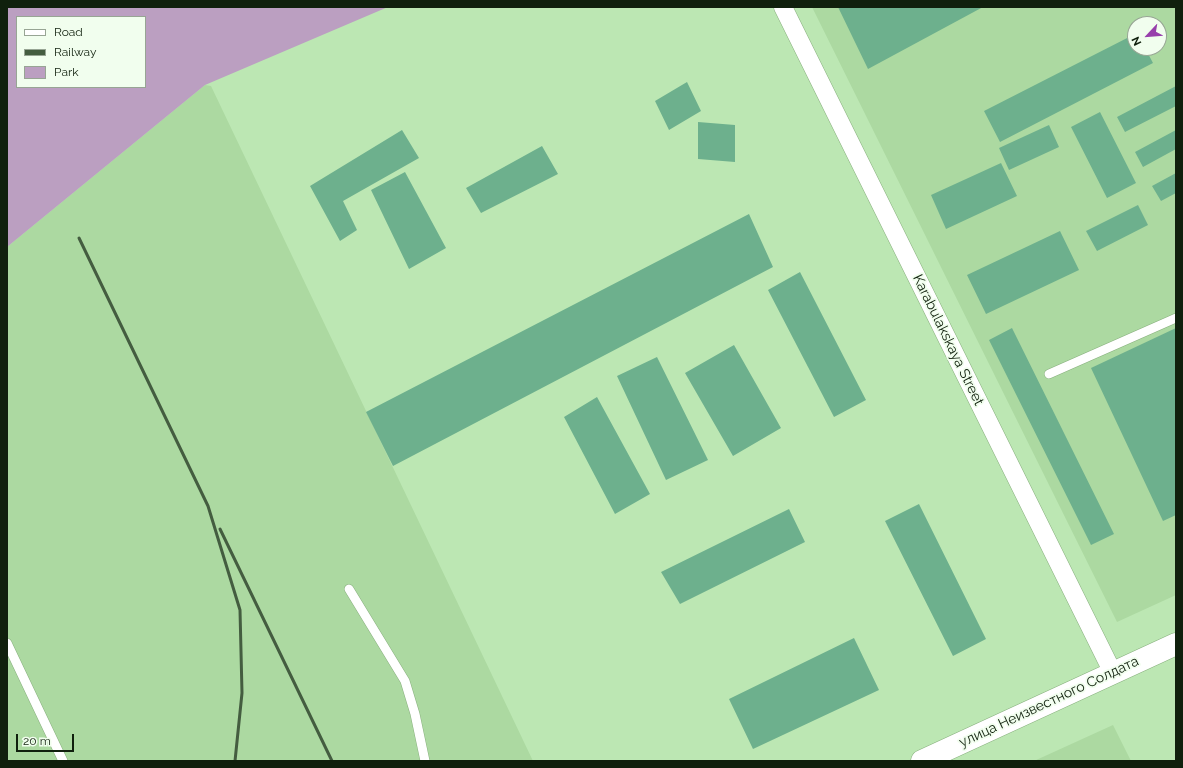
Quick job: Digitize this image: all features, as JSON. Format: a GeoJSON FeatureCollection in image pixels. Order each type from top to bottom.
{"type":"FeatureCollection","features":[{"type":"Feature","properties":{"kind":"street","name":"Karabulakskaya Street"},"geometry":{"type":"LineString","coordinates":[[783,7],[1113,673]]}},
{"type":"Feature","properties":{"kind":"street","name":"улица Неизвестного Солдата"},"geometry":{"type":"LineString","coordinates":[[922,761],[1176,644]]}},
{"type":"Feature","properties":{"kind":"lane"},"geometry":{"type":"LineString","coordinates":[[1049,374],[1176,318]]}},
{"type":"Feature","properties":{"kind":"lane"},"geometry":{"type":"LineString","coordinates":[[349,589],[405,681],[415,714],[425,761]]}},
{"type":"Feature","properties":{"kind":"lane"},"geometry":{"type":"LineString","coordinates":[[7,643],[63,761]]}},
{"type":"Feature","properties":{"kind":"shaded area"},"geometry":{"type":"Polygon","coordinates":[[[812,7],[1176,7],[1176,595],[1117,622],[812,7]]]}},
{"type":"Feature","properties":{"kind":"shaded area"},"geometry":{"type":"Polygon","coordinates":[[[205,85],[211,86],[533,761],[7,761],[7,247],[205,85]]]}},
{"type":"Feature","properties":{"kind":"shaded area"},"geometry":{"type":"Polygon","coordinates":[[[1113,725],[1131,761],[1034,761],[1113,725]]]}},
{"type":"Feature","properties":{"kind":"green space"},"geometry":{"type":"Polygon","coordinates":[[[7,7],[388,7],[205,85],[7,247],[7,7]]]}},
{"type":"Feature","properties":{"kind":"building"},"geometry":{"type":"Polygon","coordinates":[[[838,7],[983,7],[868,69],[838,7]]]}},
{"type":"Feature","properties":{"kind":"building"},"geometry":{"type":"Polygon","coordinates":[[[1127,38],[1127,56],[1149,56],[1153,63],[1000,142],[984,111],[1127,38]]]}},
{"type":"Feature","properties":{"kind":"building"},"geometry":{"type":"Polygon","coordinates":[[[687,82],[701,111],[669,130],[655,101],[687,82]]]}},
{"type":"Feature","properties":{"kind":"building"},"geometry":{"type":"Polygon","coordinates":[[[1176,86],[1176,106],[1125,132],[1117,117],[1176,86]]]}},
{"type":"Feature","properties":{"kind":"building"},"geometry":{"type":"Polygon","coordinates":[[[1100,112],[1136,183],[1107,198],[1071,127],[1100,112]]]}},
{"type":"Feature","properties":{"kind":"building"},"geometry":{"type":"Polygon","coordinates":[[[698,122],[735,125],[735,162],[698,159],[698,122]]]}},
{"type":"Feature","properties":{"kind":"building"},"geometry":{"type":"Polygon","coordinates":[[[1049,125],[1059,147],[1009,170],[999,148],[1049,125]]]}},
{"type":"Feature","properties":{"kind":"building"},"geometry":{"type":"Polygon","coordinates":[[[402,130],[419,158],[343,201],[357,230],[340,241],[310,186],[402,130]]]}},
{"type":"Feature","properties":{"kind":"building"},"geometry":{"type":"Polygon","coordinates":[[[1176,130],[1176,149],[1143,167],[1135,152],[1176,130]]]}},
{"type":"Feature","properties":{"kind":"building"},"geometry":{"type":"Polygon","coordinates":[[[542,146],[558,174],[481,213],[466,188],[542,146]]]}},
{"type":"Feature","properties":{"kind":"building"},"geometry":{"type":"Polygon","coordinates":[[[1001,163],[1017,196],[946,229],[931,195],[1001,163]]]}},
{"type":"Feature","properties":{"kind":"building"},"geometry":{"type":"Polygon","coordinates":[[[405,172],[446,248],[409,269],[371,190],[405,172]]]}},
{"type":"Feature","properties":{"kind":"building"},"geometry":{"type":"Polygon","coordinates":[[[1176,173],[1176,193],[1161,201],[1152,186],[1176,173]]]}},
{"type":"Feature","properties":{"kind":"building"},"geometry":{"type":"Polygon","coordinates":[[[1138,205],[1148,225],[1097,251],[1086,231],[1138,205]]]}},
{"type":"Feature","properties":{"kind":"building"},"geometry":{"type":"Polygon","coordinates":[[[749,214],[773,267],[393,466],[366,412],[749,214]]]}},
{"type":"Feature","properties":{"kind":"building"},"geometry":{"type":"Polygon","coordinates":[[[1060,231],[1079,270],[986,314],[967,275],[1060,231]]]}},
{"type":"Feature","properties":{"kind":"building"},"geometry":{"type":"Polygon","coordinates":[[[800,272],[866,400],[834,417],[768,290],[800,272]]]}},
{"type":"Feature","properties":{"kind":"building"},"geometry":{"type":"Polygon","coordinates":[[[1012,328],[1114,534],[1091,545],[989,340],[1012,328]]]}},
{"type":"Feature","properties":{"kind":"building"},"geometry":{"type":"Polygon","coordinates":[[[1176,328],[1176,515],[1163,521],[1091,368],[1176,328]]]}},
{"type":"Feature","properties":{"kind":"building"},"geometry":{"type":"Polygon","coordinates":[[[734,345],[781,428],[733,456],[685,373],[734,345]]]}},
{"type":"Feature","properties":{"kind":"building"},"geometry":{"type":"Polygon","coordinates":[[[657,357],[708,460],[666,480],[617,376],[657,357]]]}},
{"type":"Feature","properties":{"kind":"building"},"geometry":{"type":"Polygon","coordinates":[[[597,397],[650,494],[615,514],[564,417],[597,397]]]}},
{"type":"Feature","properties":{"kind":"building"},"geometry":{"type":"Polygon","coordinates":[[[919,504],[986,639],[953,656],[885,521],[919,504]]]}},
{"type":"Feature","properties":{"kind":"building"},"geometry":{"type":"Polygon","coordinates":[[[789,509],[805,542],[680,604],[661,572],[789,509]]]}},
{"type":"Feature","properties":{"kind":"building"},"geometry":{"type":"Polygon","coordinates":[[[854,638],[879,690],[753,749],[729,699],[854,638]]]}},
{"type":"Feature","properties":{"kind":"railway"},"geometry":{"type":"LineString","coordinates":[[79,238],[208,506],[240,610],[242,693],[235,761]]}},
{"type":"Feature","properties":{"kind":"railway"},"geometry":{"type":"LineString","coordinates":[[220,529],[332,761]]}}]}
